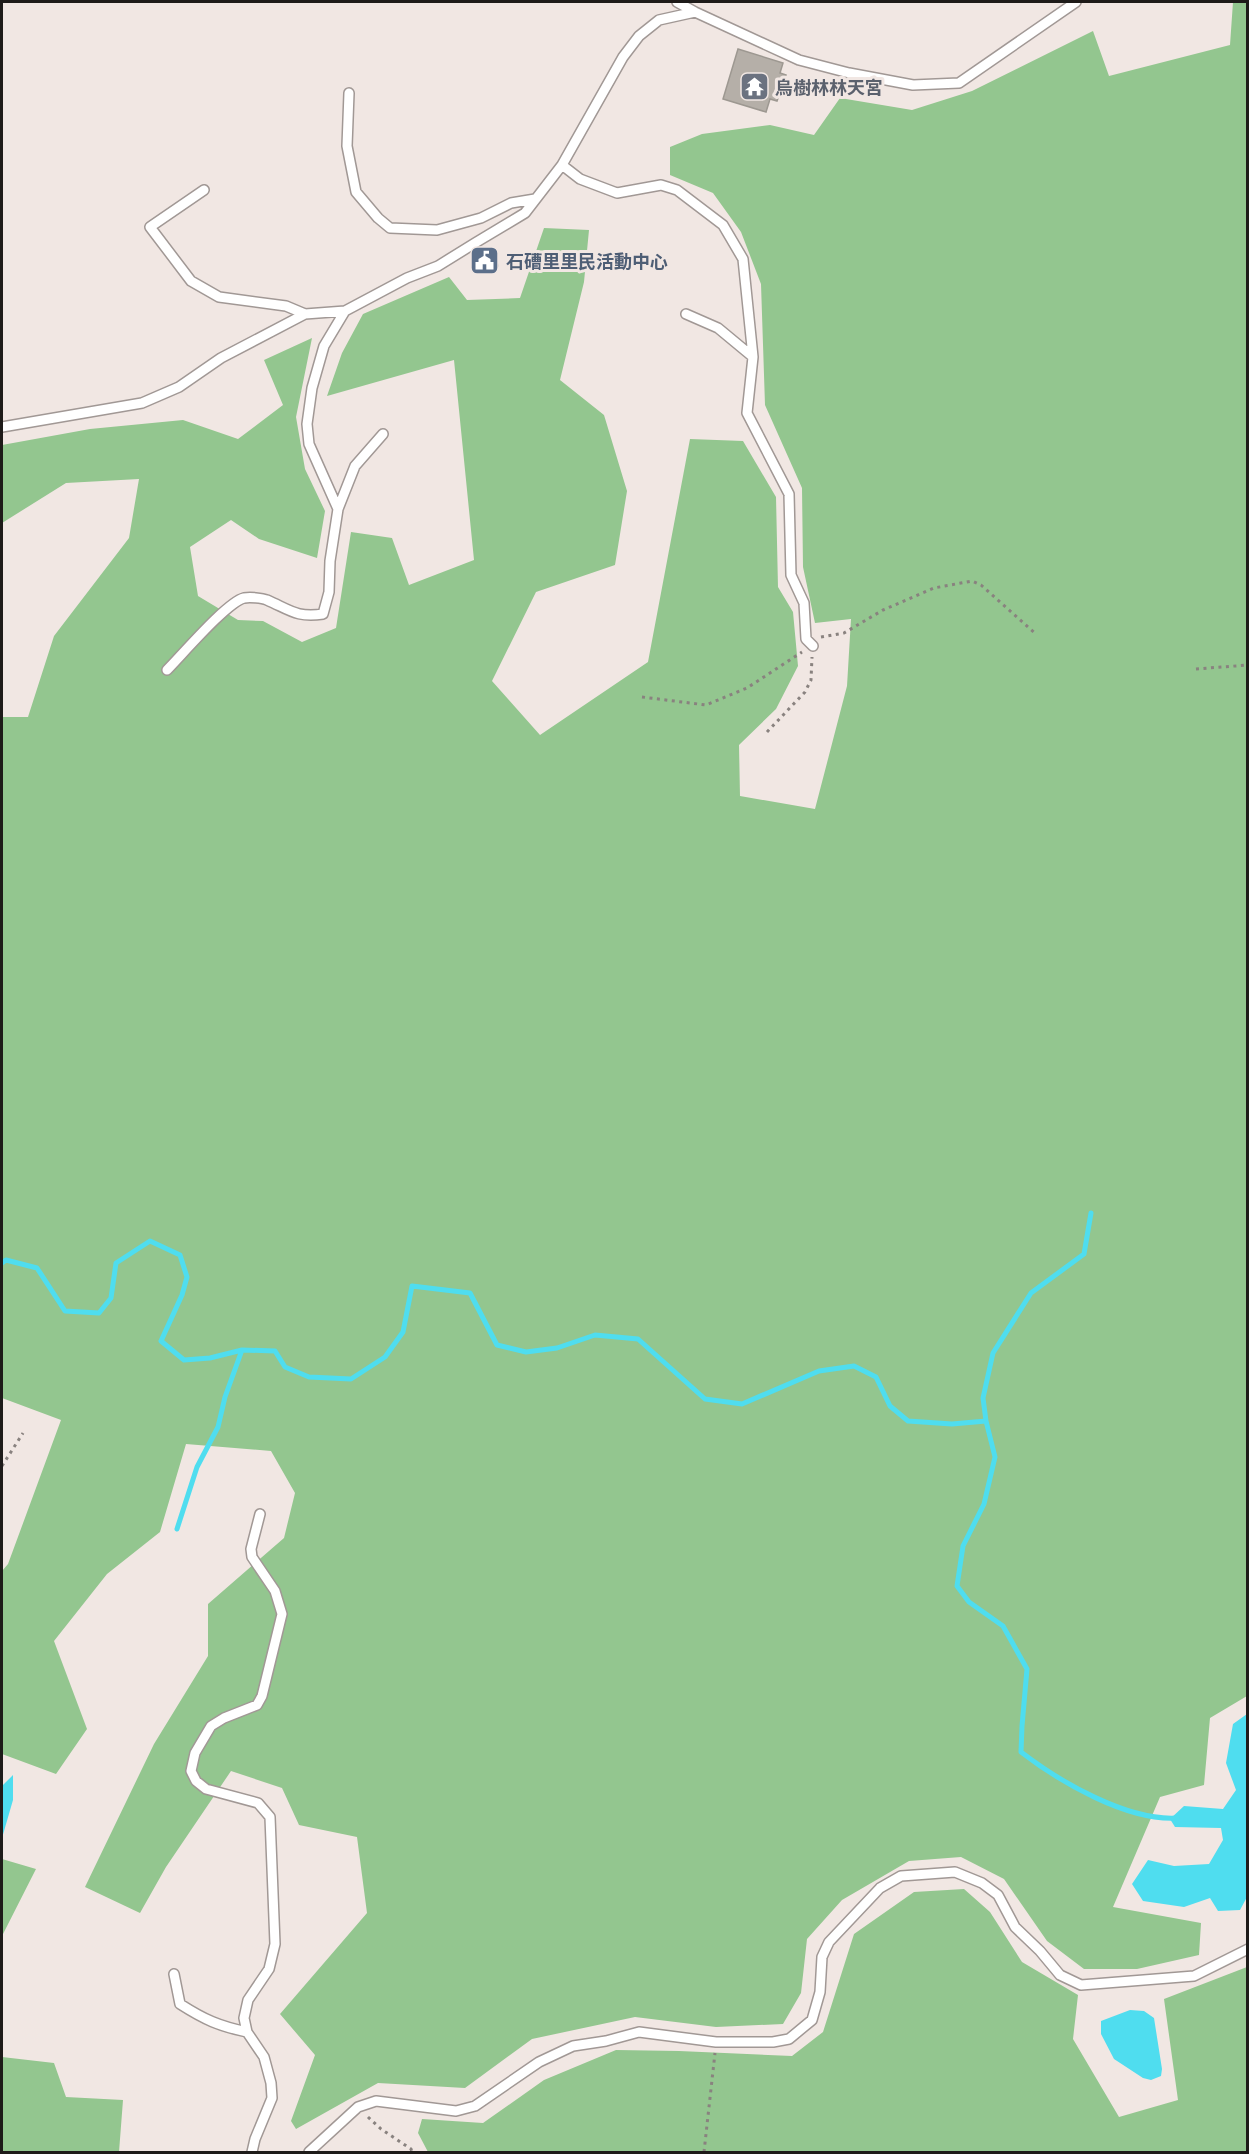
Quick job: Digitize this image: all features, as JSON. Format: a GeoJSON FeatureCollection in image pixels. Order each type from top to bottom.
{"type":"FeatureCollection","features":[{"type":"Feature","properties":{"kind":"lane"},"geometry":{"type":"LineString","coordinates":[[677,2],[799,60],[913,85],[959,83],[1076,2]]}},
{"type":"Feature","properties":{"kind":"lane"},"geometry":{"type":"LineString","coordinates":[[2,427],[142,403],[179,387],[221,358],[305,314],[345,311],[407,278],[438,266],[525,213],[562,165],[623,57],[639,36],[659,20],[695,12]]}},
{"type":"Feature","properties":{"kind":"lane"},"geometry":{"type":"LineString","coordinates":[[349,93],[347,146],[356,192],[378,218],[390,228],[438,230],[481,218],[511,203],[535,199]]}},
{"type":"Feature","properties":{"kind":"lane"},"geometry":{"type":"LineString","coordinates":[[562,165],[580,178],[617,193],[661,185],[677,190],[723,225],[743,260],[753,357],[747,413],[789,494],[790,575],[804,603],[806,639],[813,646]]}},
{"type":"Feature","properties":{"kind":"lane"},"geometry":{"type":"LineString","coordinates":[[204,190],[150,227],[191,281],[219,297],[286,306],[305,314]]}},
{"type":"Feature","properties":{"kind":"lane"},"geometry":{"type":"LineString","coordinates":[[338,509],[309,444],[307,424],[312,388],[324,346],[345,311]]}},
{"type":"Feature","properties":{"kind":"lane"},"geometry":{"type":"LineString","coordinates":[[686,314],[718,328],[753,357]]}},
{"type":"Feature","properties":{"kind":"lane"},"geometry":{"type":"LineString","coordinates":[[167,670],[224,612],[243,598],[265,599],[290,613],[307,617],[323,614],[329,592],[330,561],[338,509],[355,466],[383,434]]}},
{"type":"Feature","properties":{"kind":"lane"},"geometry":{"type":"LineString","coordinates":[[252,2152],[272,2098],[271,2083],[264,2057],[247,2032],[244,2018],[248,2000],[269,1969],[275,1944],[270,1817],[258,1803],[206,1789],[196,1781],[191,1772],[195,1753],[211,1726],[224,1718],[257,1705],[262,1696],[282,1614],[276,1591],[252,1557],[251,1549],[260,1514]]}},
{"type":"Feature","properties":{"kind":"lane"},"geometry":{"type":"LineString","coordinates":[[309,2152],[358,2107],[376,2101],[456,2111],[475,2106],[539,2062],[573,2046],[606,2041],[639,2032],[716,2042],[773,2042],[789,2039],[812,2020],[820,1992],[822,1957],[829,1942],[880,1888],[901,1876],[955,1872],[982,1883],[998,1894],[1015,1928],[1040,1951],[1060,1975],[1081,1985],[1194,1976],[1248,1949]]}},
{"type":"Feature","properties":{"kind":"lane"},"geometry":{"type":"LineString","coordinates":[[174,1974],[180,2004],[205,2020],[247,2032]]}},
{"type":"Feature","properties":{"kind":"path"},"geometry":{"type":"LineString","coordinates":[[642,697],[706,705],[747,688],[813,646],[819,638],[844,633],[883,610],[934,588],[972,581],[981,585],[1036,634]]}},
{"type":"Feature","properties":{"kind":"path"},"geometry":{"type":"LineString","coordinates":[[767,732],[805,692],[811,680],[813,646]]}},
{"type":"Feature","properties":{"kind":"path"},"geometry":{"type":"LineString","coordinates":[[1196,669],[1248,665]]}},
{"type":"Feature","properties":{"kind":"path"},"geometry":{"type":"LineString","coordinates":[[2,1466],[23,1433]]}},
{"type":"Feature","properties":{"kind":"path"},"geometry":{"type":"LineString","coordinates":[[704,2152],[716,2042]]}},
{"type":"Feature","properties":{"kind":"path"},"geometry":{"type":"LineString","coordinates":[[358,2107],[381,2129],[411,2149],[412,2152]]}},
{"type":"Feature","properties":{"kind":"green space"},"geometry":{"type":"Polygon","coordinates":[[[1233,2],[1247,2],[1247,1696],[1210,1718],[1204,1785],[1160,1797],[1113,1907],[1201,1923],[1199,1955],[1137,1969],[1084,1969],[1047,1941],[1004,1879],[961,1857],[909,1861],[842,1900],[807,1939],[801,1993],[783,2024],[716,2027],[635,2017],[532,2039],[465,2088],[378,2083],[296,2129],[291,2121],[315,2055],[280,2014],[367,1913],[357,1837],[299,1825],[282,1788],[231,1771],[166,1867],[140,1913],[85,1887],[154,1744],[208,1656],[208,1604],[284,1538],[295,1493],[271,1451],[186,1444],[160,1532],[107,1574],[54,1641],[87,1729],[56,1774],[2,1754],[2,1571],[8,1564],[61,1420],[2,1398],[2,717],[28,717],[54,636],[129,538],[139,479],[66,483],[2,523],[2,445],[90,429],[183,420],[238,439],[283,405],[264,360],[312,338],[296,417],[305,469],[325,511],[317,558],[259,539],[231,520],[190,547],[198,596],[238,620],[263,621],[302,642],[336,628],[351,532],[392,538],[409,585],[474,560],[454,360],[327,396],[342,353],[363,314],[449,277],[467,300],[520,298],[544,228],[589,230],[584,282],[560,380],[604,415],[627,491],[615,565],[536,592],[492,681],[540,735],[648,662],[690,439],[743,441],[776,497],[778,587],[793,612],[798,666],[776,709],[739,745],[740,796],[815,809],[847,686],[851,619],[815,623],[803,567],[802,488],[765,405],[761,284],[741,232],[713,193],[670,175],[670,147],[702,134],[770,125],[814,135],[840,98],[912,110],[972,91],[1093,31],[1109,76],[1230,45],[1233,2]]]}},
{"type":"Feature","properties":{"kind":"green space"},"geometry":{"type":"Polygon","coordinates":[[[2,1859],[36,1869],[2,1936],[2,1859]]]}},
{"type":"Feature","properties":{"kind":"green space"},"geometry":{"type":"Polygon","coordinates":[[[964,1889],[990,1912],[1022,1962],[1078,1995],[1073,2039],[1119,2117],[1178,2100],[1164,1999],[1247,1967],[1247,2152],[428,2152],[418,2133],[422,2119],[483,2123],[544,2080],[616,2050],[792,2056],[823,2032],[854,1934],[914,1892],[964,1889]]]}},
{"type":"Feature","properties":{"kind":"green space"},"geometry":{"type":"Polygon","coordinates":[[[2,2057],[54,2063],[66,2097],[123,2100],[119,2152],[2,2152],[2,2057]]]}},
{"type":"Feature","properties":{"kind":"water"},"geometry":{"type":"Polygon","coordinates":[[[1247,1714],[1247,1897],[1240,1910],[1218,1911],[1210,1898],[1184,1907],[1143,1901],[1132,1884],[1148,1860],[1174,1866],[1209,1864],[1223,1840],[1221,1828],[1175,1827],[1170,1819],[1184,1806],[1223,1809],[1236,1790],[1226,1763],[1233,1724],[1247,1714]]]}},
{"type":"Feature","properties":{"kind":"water"},"geometry":{"type":"Polygon","coordinates":[[[13,1775],[13,1800],[2,1838],[2,1786],[13,1775]]]}},
{"type":"Feature","properties":{"kind":"water"},"geometry":{"type":"Polygon","coordinates":[[[1130,2010],[1144,2011],[1154,2018],[1162,2069],[1161,2076],[1151,2080],[1143,2078],[1114,2059],[1101,2034],[1101,2021],[1130,2010]]]}},
{"type":"Feature","properties":{"kind":"building","name":"烏樹林林天宮"},"geometry":{"type":"Polygon","coordinates":[[[738,49],[783,63],[780,73],[786,75],[777,101],[770,99],[766,112],[723,99],[738,49]]]}},
{"type":"Feature","properties":{"kind":"building","name":"石𥕢里里民活動中心"},"geometry":{"type":"Polygon","coordinates":[[[494,250],[498,266],[477,272],[473,256],[494,250]]]}},
{"type":"Feature","properties":{"kind":"waterway"},"geometry":{"type":"LineString","coordinates":[[1091,1213],[1084,1254],[1031,1293],[993,1353],[983,1398],[995,1457],[984,1504],[963,1546],[957,1586],[969,1602],[1003,1626],[1027,1669],[1021,1752],[1074,1787],[1116,1806],[1137,1813],[1177,1818]]}},
{"type":"Feature","properties":{"kind":"waterway"},"geometry":{"type":"LineString","coordinates":[[2,1263],[6,1260],[37,1268],[65,1311],[99,1313],[111,1298],[116,1263],[150,1241],[180,1255],[187,1277],[182,1295],[161,1341],[184,1360],[210,1358],[242,1350],[275,1351],[285,1367],[309,1377],[351,1379],[385,1357],[403,1332],[412,1286],[470,1293],[497,1345],[526,1352],[557,1348],[595,1335],[638,1339],[705,1399],[742,1404],[819,1371],[854,1366],[876,1377],[890,1406],[908,1421],[952,1424],[986,1421]]}},
{"type":"Feature","properties":{"kind":"waterway"},"geometry":{"type":"LineString","coordinates":[[177,1529],[197,1467],[218,1427],[225,1397],[242,1350]]}},
{"type":"Feature","properties":{"kind":"place","name":"烏樹林林天宮"},"geometry":{"type":"Point","coordinates":[754,87]}},
{"type":"Feature","properties":{"kind":"place","name":"石𥕢里里民活動中心"},"geometry":{"type":"Point","coordinates":[485,261]}}]}
